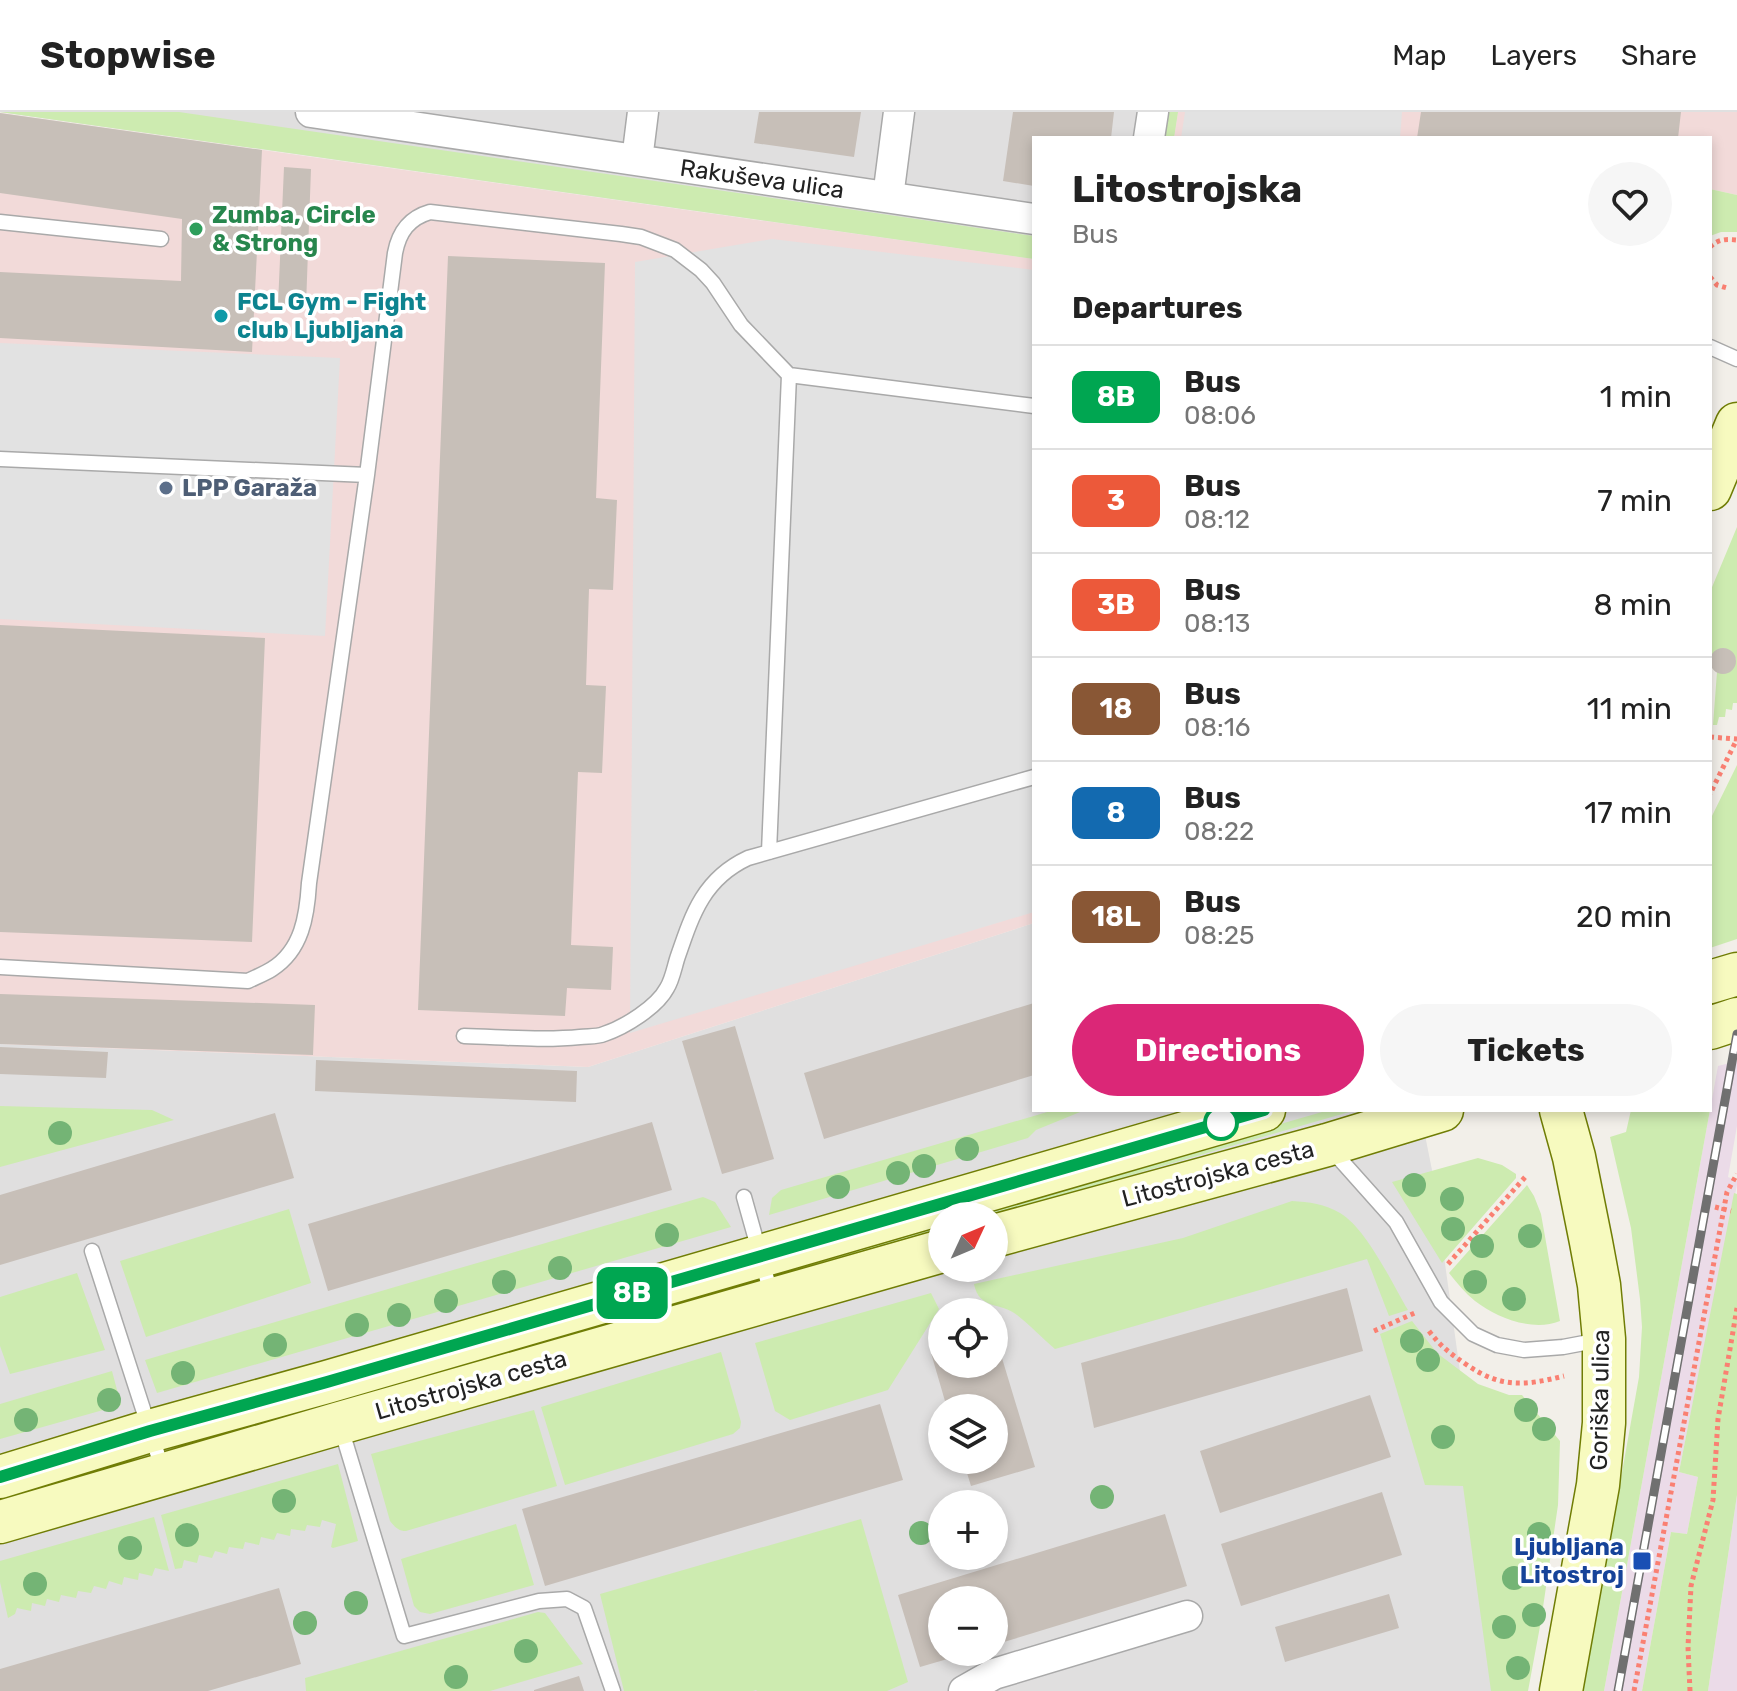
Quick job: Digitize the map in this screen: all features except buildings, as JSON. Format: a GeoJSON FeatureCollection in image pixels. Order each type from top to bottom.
{"type":"FeatureCollection","features":[{"type":"Feature","properties":{"kind":"main road"},"geometry":{"type":"LineString","coordinates":[[1712,484],[1737,424]]}},
{"type":"Feature","properties":{"kind":"main road"},"geometry":{"type":"LineString","coordinates":[[1712,981],[1737,974]]}},
{"type":"Feature","properties":{"kind":"main road"},"geometry":{"type":"LineString","coordinates":[[1712,1027],[1737,1019]]}},
{"type":"Feature","properties":{"kind":"main road","name":"Litostrojska cesta"},"geometry":{"type":"LineString","coordinates":[[0,1522],[164,1474],[333,1402],[760,1256],[1257,1112]]}},
{"type":"Feature","properties":{"kind":"main road","name":"Litostrojska cesta"},"geometry":{"type":"LineString","coordinates":[[1008,1232],[1327,1145],[1435,1112]]}},
{"type":"Feature","properties":{"kind":"main road","name":"Goriška ulica"},"geometry":{"type":"LineString","coordinates":[[1561,1691],[1598,1485],[1604,1423],[1604,1339],[1599,1285],[1574,1157],[1562,1112]]}},
{"type":"Feature","properties":{"kind":"main road","name":"Litostrojska cesta"},"geometry":{"type":"LineString","coordinates":[[0,1477],[150,1431],[333,1402],[773,1299],[928,1255]]}},
{"type":"Feature","properties":{"kind":"street","name":"Rakuševa ulica"},"geometry":{"type":"LineString","coordinates":[[311,112],[382,117],[637,160],[1032,219]]}},
{"type":"Feature","properties":{"kind":"street"},"geometry":{"type":"LineString","coordinates":[[637,160],[643,112]]}},
{"type":"Feature","properties":{"kind":"street"},"geometry":{"type":"LineString","coordinates":[[888,197],[899,112]]}},
{"type":"Feature","properties":{"kind":"street"},"geometry":{"type":"LineString","coordinates":[[1149,136],[1153,112]]}},
{"type":"Feature","properties":{"kind":"street"},"geometry":{"type":"LineString","coordinates":[[964,1691],[994,1674],[1187,1616]]}},
{"type":"Feature","properties":{"kind":"lane"},"geometry":{"type":"LineString","coordinates":[[0,967],[248,981],[273,968],[293,949],[307,915],[397,246],[407,225],[417,217],[430,212],[641,237],[675,250],[701,270],[741,325],[789,375],[1032,406]]}},
{"type":"Feature","properties":{"kind":"lane"},"geometry":{"type":"LineString","coordinates":[[0,222],[161,239]]}},
{"type":"Feature","properties":{"kind":"lane"},"geometry":{"type":"LineString","coordinates":[[1712,348],[1737,359]]}},
{"type":"Feature","properties":{"kind":"lane"},"geometry":{"type":"LineString","coordinates":[[769,852],[789,375]]}},
{"type":"Feature","properties":{"kind":"lane"},"geometry":{"type":"LineString","coordinates":[[0,459],[367,475]]}},
{"type":"Feature","properties":{"kind":"lane"},"geometry":{"type":"LineString","coordinates":[[464,1036],[565,1039],[603,1035],[656,1004],[668,987],[699,901],[734,864],[1032,778]]}},
{"type":"Feature","properties":{"kind":"lane"},"geometry":{"type":"LineString","coordinates":[[1327,1145],[1396,1222],[1441,1302],[1473,1334],[1497,1345],[1524,1350],[1604,1339]]}},
{"type":"Feature","properties":{"kind":"lane"},"geometry":{"type":"LineString","coordinates":[[744,1197],[773,1299]]}},
{"type":"Feature","properties":{"kind":"lane"},"geometry":{"type":"LineString","coordinates":[[92,1251],[164,1474]]}},
{"type":"Feature","properties":{"kind":"lane"},"geometry":{"type":"LineString","coordinates":[[333,1402],[404,1636],[539,1601],[567,1599],[584,1608],[613,1691]]}},
{"type":"Feature","properties":{"kind":"path"},"geometry":{"type":"LineString","coordinates":[[1712,246],[1718,241],[1737,240]]}},
{"type":"Feature","properties":{"kind":"path"},"geometry":{"type":"LineString","coordinates":[[1712,279],[1717,285],[1727,288]]}},
{"type":"Feature","properties":{"kind":"path"},"geometry":{"type":"LineString","coordinates":[[1712,737],[1737,739],[1712,787]]}},
{"type":"Feature","properties":{"kind":"path"},"geometry":{"type":"LineString","coordinates":[[1634,1691],[1727,1210],[1727,1192],[1737,1174]]}},
{"type":"Feature","properties":{"kind":"path"},"geometry":{"type":"LineString","coordinates":[[1431,1284],[1527,1175]]}},
{"type":"Feature","properties":{"kind":"path"},"geometry":{"type":"LineString","coordinates":[[1715,1207],[1727,1210]]}},
{"type":"Feature","properties":{"kind":"path"},"geometry":{"type":"LineString","coordinates":[[1374,1331],[1441,1302]]}},
{"type":"Feature","properties":{"kind":"path"},"geometry":{"type":"LineString","coordinates":[[1690,1691],[1688,1636],[1691,1586],[1713,1500],[1718,1419],[1737,1308]]}},
{"type":"Feature","properties":{"kind":"shaded area"},"geometry":{"type":"Polygon","coordinates":[[[0,112],[1178,112],[1174,136],[1032,136],[1032,259],[0,112]]]}},
{"type":"Feature","properties":{"kind":"shaded area"},"geometry":{"type":"Polygon","coordinates":[[[1178,112],[1737,112],[1737,195],[1712,189],[1712,136],[1174,136],[1178,112]]]}},
{"type":"Feature","properties":{"kind":"shaded area"},"geometry":{"type":"Polygon","coordinates":[[[1185,112],[1402,112],[1400,136],[1181,136],[1185,112]]]}},
{"type":"Feature","properties":{"kind":"shaded area"},"geometry":{"type":"Polygon","coordinates":[[[0,113],[1032,259],[1032,924],[588,1067],[0,1044],[0,113]]]}},
{"type":"Feature","properties":{"kind":"shaded area"},"geometry":{"type":"Polygon","coordinates":[[[772,239],[1032,270],[1032,913],[630,1033],[635,262],[772,239]]]}},
{"type":"Feature","properties":{"kind":"shaded area","name":"LPP Garaža"},"geometry":{"type":"Polygon","coordinates":[[[0,343],[340,358],[325,636],[0,619],[0,343]]]}},
{"type":"Feature","properties":{"kind":"shaded area"},"geometry":{"type":"Polygon","coordinates":[[[1032,924],[1032,1112],[1420,1112],[1432,1170],[1503,1681],[1501,1691],[0,1691],[0,1044],[588,1067],[1032,924]]]}},
{"type":"Feature","properties":{"kind":"shaded area"},"geometry":{"type":"Polygon","coordinates":[[[1737,1061],[1737,1126],[1728,1177],[1737,1181],[1737,1185],[1679,1472],[1698,1477],[1687,1534],[1671,1532],[1642,1691],[1604,1691],[1712,1112],[1718,1066],[1737,1061]]]}},
{"type":"Feature","properties":{"kind":"shaded area"},"geometry":{"type":"Polygon","coordinates":[[[1737,1495],[1737,1691],[1708,1691],[1737,1495]]]}},
{"type":"Feature","properties":{"kind":"green space"},"geometry":{"type":"Polygon","coordinates":[[[0,112],[179,112],[1032,236],[1032,259],[0,112]]]}},
{"type":"Feature","properties":{"kind":"green space"},"geometry":{"type":"Polygon","coordinates":[[[1168,112],[1178,112],[1174,136],[1164,136],[1168,112]]]}},
{"type":"Feature","properties":{"kind":"green space"},"geometry":{"type":"Polygon","coordinates":[[[1712,189],[1737,195],[1737,232],[1712,235],[1712,189]]]}},
{"type":"Feature","properties":{"kind":"green space"},"geometry":{"type":"Polygon","coordinates":[[[1737,527],[1737,703],[1733,703],[1732,710],[1726,709],[1725,717],[1719,717],[1717,725],[1713,725],[1717,672],[1731,671],[1736,660],[1729,650],[1721,649],[1712,660],[1712,587],[1737,527]]]}},
{"type":"Feature","properties":{"kind":"green space"},"geometry":{"type":"Polygon","coordinates":[[[1737,765],[1737,939],[1712,947],[1712,816],[1737,765]]]}},
{"type":"Feature","properties":{"kind":"green space"},"geometry":{"type":"Polygon","coordinates":[[[0,1106],[152,1110],[174,1120],[0,1167],[0,1106]]]}},
{"type":"Feature","properties":{"kind":"green space"},"geometry":{"type":"Polygon","coordinates":[[[1047,1112],[1080,1112],[1036,1130],[1028,1138],[769,1215],[772,1198],[781,1190],[1047,1112]]]}},
{"type":"Feature","properties":{"kind":"green space"},"geometry":{"type":"Polygon","coordinates":[[[1322,1112],[1349,1112],[1008,1211],[1008,1203],[1322,1112]]]}},
{"type":"Feature","properties":{"kind":"green space"},"geometry":{"type":"Polygon","coordinates":[[[1631,1112],[1710,1112],[1604,1691],[1583,1691],[1639,1377],[1640,1299],[1631,1228],[1610,1137],[1626,1132],[1631,1112]]]}},
{"type":"Feature","properties":{"kind":"green space"},"geometry":{"type":"Polygon","coordinates":[[[1478,1158],[1502,1165],[1516,1174],[1516,1178],[1442,1263],[1392,1182],[1478,1158]]]}},
{"type":"Feature","properties":{"kind":"green space"},"geometry":{"type":"Polygon","coordinates":[[[1527,1185],[1541,1214],[1560,1321],[1549,1324],[1516,1322],[1494,1313],[1471,1298],[1449,1273],[1527,1185]]]}},
{"type":"Feature","properties":{"kind":"green space"},"geometry":{"type":"Polygon","coordinates":[[[1734,1193],[1737,1194],[1737,1495],[1708,1691],[1642,1691],[1671,1532],[1687,1534],[1698,1477],[1679,1472],[1734,1193]]]}},
{"type":"Feature","properties":{"kind":"green space"},"geometry":{"type":"Polygon","coordinates":[[[703,1197],[715,1202],[731,1227],[157,1393],[145,1360],[703,1197]]]}},
{"type":"Feature","properties":{"kind":"green space"},"geometry":{"type":"Polygon","coordinates":[[[1292,1201],[1329,1207],[1350,1220],[1359,1231],[1378,1257],[1408,1310],[1389,1316],[1367,1259],[1055,1349],[1008,1310],[1008,1298],[981,1298],[974,1284],[1008,1282],[1008,1277],[1183,1238],[1292,1201]]]}},
{"type":"Feature","properties":{"kind":"green space"},"geometry":{"type":"Polygon","coordinates":[[[289,1209],[311,1283],[146,1337],[120,1261],[289,1209]]]}},
{"type":"Feature","properties":{"kind":"green space"},"geometry":{"type":"Polygon","coordinates":[[[928,1226],[928,1234],[810,1268],[808,1261],[928,1226]]]}},
{"type":"Feature","properties":{"kind":"green space"},"geometry":{"type":"Polygon","coordinates":[[[77,1273],[105,1350],[10,1374],[0,1346],[0,1297],[77,1273]]]}},
{"type":"Feature","properties":{"kind":"green space"},"geometry":{"type":"Polygon","coordinates":[[[748,1278],[750,1286],[363,1397],[361,1390],[748,1278]]]}},
{"type":"Feature","properties":{"kind":"green space"},"geometry":{"type":"Polygon","coordinates":[[[931,1293],[934,1298],[928,1298],[928,1326],[888,1390],[790,1420],[775,1411],[755,1343],[931,1293]]]}},
{"type":"Feature","properties":{"kind":"green space"},"geometry":{"type":"Polygon","coordinates":[[[1412,1321],[1437,1353],[1478,1384],[1509,1395],[1522,1395],[1560,1441],[1558,1505],[1528,1691],[1491,1691],[1463,1486],[1425,1485],[1380,1334],[1412,1321]]]}},
{"type":"Feature","properties":{"kind":"green space"},"geometry":{"type":"Polygon","coordinates":[[[721,1352],[741,1422],[740,1428],[733,1434],[565,1485],[541,1407],[721,1352]]]}},
{"type":"Feature","properties":{"kind":"green space"},"geometry":{"type":"Polygon","coordinates":[[[112,1371],[121,1405],[0,1439],[0,1404],[112,1371]]]}},
{"type":"Feature","properties":{"kind":"green space"},"geometry":{"type":"Polygon","coordinates":[[[301,1408],[303,1415],[186,1449],[184,1442],[301,1408]]]}},
{"type":"Feature","properties":{"kind":"green space"},"geometry":{"type":"Polygon","coordinates":[[[534,1410],[557,1486],[406,1531],[395,1527],[390,1521],[371,1454],[534,1410]]]}},
{"type":"Feature","properties":{"kind":"green space"},"geometry":{"type":"Polygon","coordinates":[[[124,1459],[127,1466],[0,1503],[0,1495],[124,1459]]]}},
{"type":"Feature","properties":{"kind":"green space"},"geometry":{"type":"Polygon","coordinates":[[[338,1464],[358,1541],[331,1547],[336,1524],[322,1520],[320,1527],[307,1525],[305,1531],[291,1529],[290,1536],[277,1533],[274,1540],[261,1537],[259,1545],[245,1542],[243,1549],[229,1547],[227,1554],[215,1551],[212,1558],[199,1555],[197,1563],[184,1560],[182,1568],[175,1569],[161,1515],[338,1464]]]}},
{"type":"Feature","properties":{"kind":"green space"},"geometry":{"type":"Polygon","coordinates":[[[154,1517],[169,1571],[155,1568],[152,1576],[139,1573],[138,1580],[124,1577],[122,1585],[109,1581],[106,1589],[94,1586],[91,1593],[78,1591],[76,1598],[61,1595],[59,1602],[47,1599],[45,1606],[32,1603],[31,1611],[17,1608],[15,1614],[8,1618],[0,1582],[0,1561],[154,1517]]]}},
{"type":"Feature","properties":{"kind":"green space"},"geometry":{"type":"Polygon","coordinates":[[[861,1519],[908,1682],[887,1691],[624,1691],[600,1594],[861,1519]]]}},
{"type":"Feature","properties":{"kind":"green space"},"geometry":{"type":"Polygon","coordinates":[[[516,1524],[534,1585],[430,1614],[420,1612],[414,1606],[401,1559],[516,1524]]]}},
{"type":"Feature","properties":{"kind":"green space"},"geometry":{"type":"Polygon","coordinates":[[[538,1612],[545,1613],[583,1664],[490,1691],[306,1691],[305,1678],[538,1612]]]}},
{"type":"Feature","properties":{"kind":"railway"},"geometry":{"type":"LineString","coordinates":[[1618,1691],[1737,1034]]}},
{"type":"Feature","properties":{"kind":"bus line","name":"8B"},"geometry":{"type":"LineString","coordinates":[[0,1477],[1257,1112]]}},
{"type":"Feature","properties":{"kind":"place","name":"Zumba, Circle & Strong"},"geometry":{"type":"Point","coordinates":[196,229]}},
{"type":"Feature","properties":{"kind":"place","name":"FCL Gym - Fight club Ljubljana"},"geometry":{"type":"Point","coordinates":[221,316]}},
{"type":"Feature","properties":{"kind":"place","name":"LPP Garaža"},"geometry":{"type":"Point","coordinates":[166,488]}},
{"type":"Feature","properties":{"kind":"place","name":"Ljubljana Litostroj"},"geometry":{"type":"Point","coordinates":[1642,1561]}}]}
